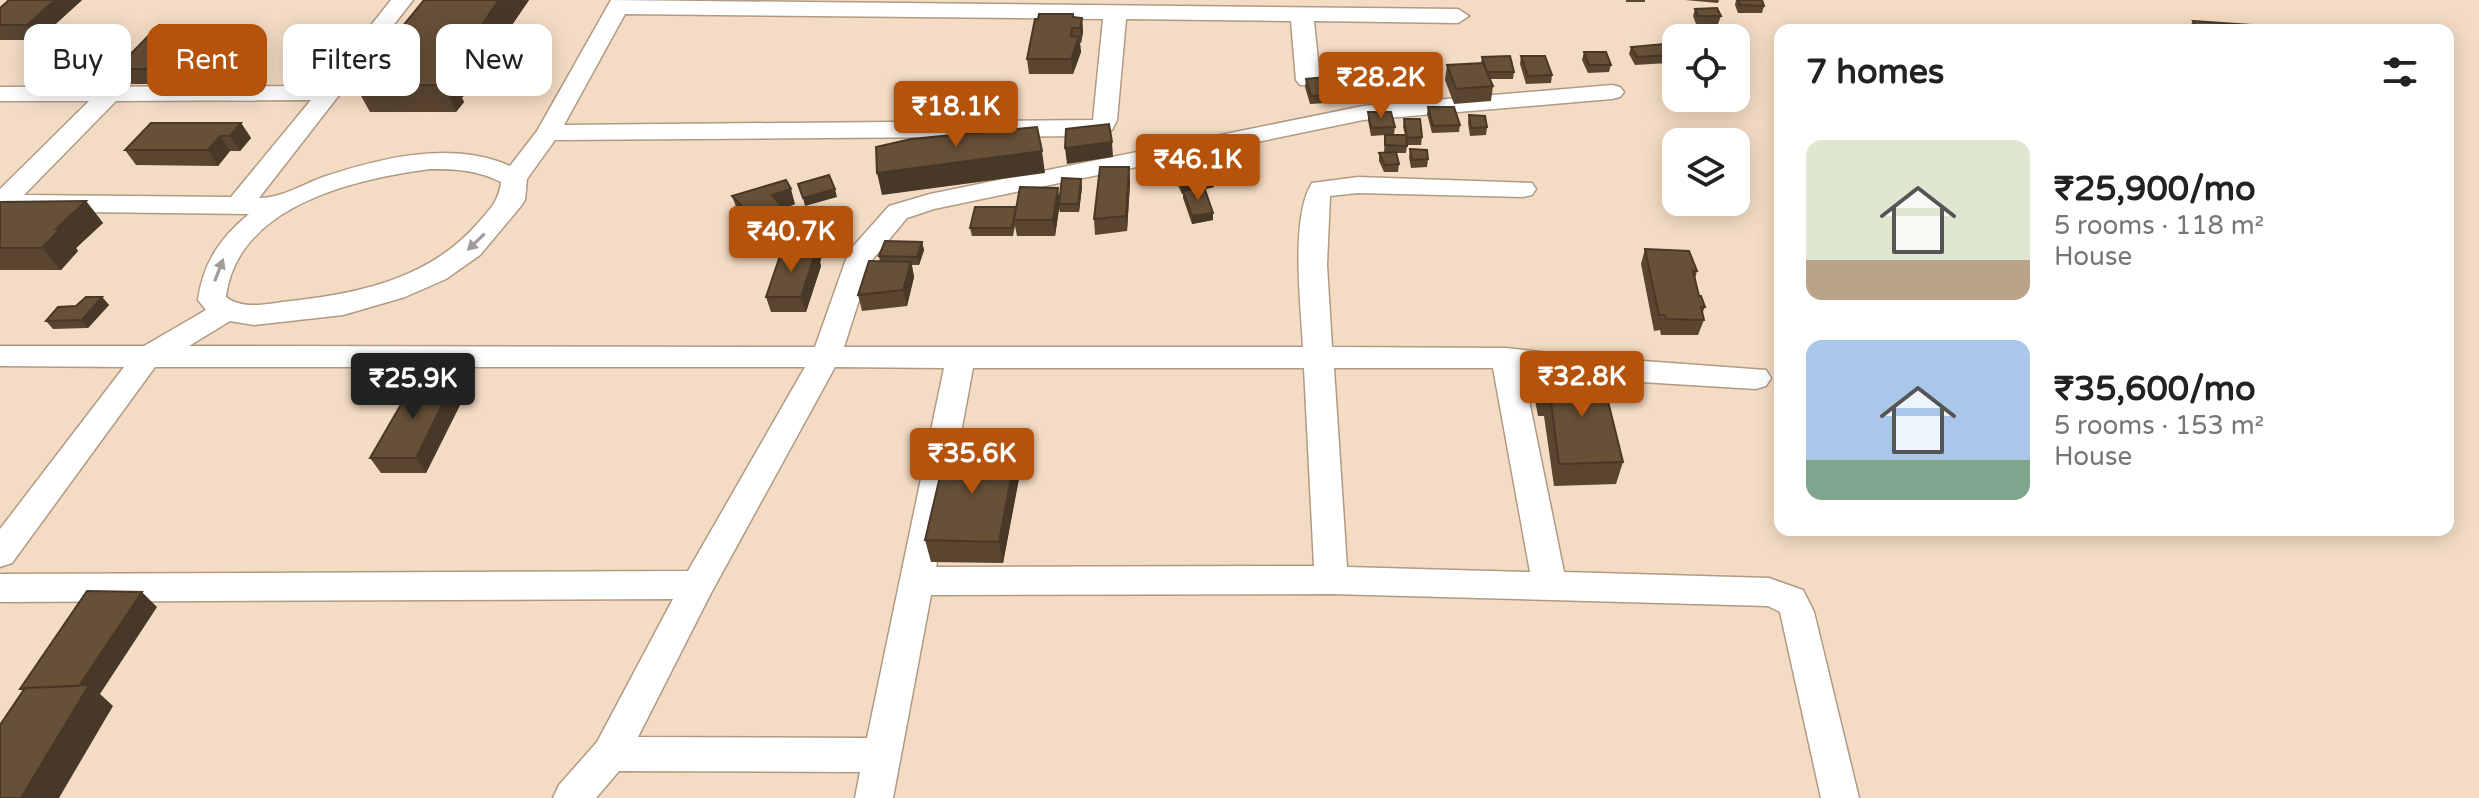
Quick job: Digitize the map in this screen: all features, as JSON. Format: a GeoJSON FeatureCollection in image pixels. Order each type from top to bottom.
{"type":"FeatureCollection","features":[{"type":"Feature","properties":{"kind":"street"},"geometry":{"type":"LineString","coordinates":[[383,24],[402,0]]}},
{"type":"Feature","properties":{"kind":"street"},"geometry":{"type":"LineString","coordinates":[[514,178],[496,166],[448,162],[378,168],[278,206],[229,248],[217,269],[212,300],[226,311],[254,315],[343,305],[395,290],[436,273],[470,249],[495,224],[512,200],[514,178],[548,133],[620,4],[1025,5],[1115,13],[1179,7],[1302,15],[1458,16]]}},
{"type":"Feature","properties":{"kind":"street"},"geometry":{"type":"LineString","coordinates":[[548,133],[1093,129],[1103,125],[1105,120],[1115,13]]}},
{"type":"Feature","properties":{"kind":"street"},"geometry":{"type":"LineString","coordinates":[[1302,15],[1308,80]]}},
{"type":"Feature","properties":{"kind":"street"},"geometry":{"type":"LineString","coordinates":[[572,798],[610,754],[698,585],[826,357],[859,257],[898,212],[930,202],[1363,113],[1612,92]]}},
{"type":"Feature","properties":{"kind":"street"},"geometry":{"type":"LineString","coordinates":[[131,95],[283,93]]}},
{"type":"Feature","properties":{"kind":"street"},"geometry":{"type":"LineString","coordinates":[[0,94],[24,94]]}},
{"type":"Feature","properties":{"kind":"street"},"geometry":{"type":"LineString","coordinates":[[0,203],[107,96]]}},
{"type":"Feature","properties":{"kind":"street"},"geometry":{"type":"LineString","coordinates":[[239,205],[328,96]]}},
{"type":"Feature","properties":{"kind":"street"},"geometry":{"type":"LineString","coordinates":[[1331,580],[1313,265],[1315,201],[1321,189],[1358,185],[1523,189]]}},
{"type":"Feature","properties":{"kind":"street"},"geometry":{"type":"LineString","coordinates":[[0,203],[278,206]]}},
{"type":"Feature","properties":{"kind":"street"},"geometry":{"type":"LineString","coordinates":[[4,543],[146,358],[226,311]]}},
{"type":"Feature","properties":{"kind":"street"},"geometry":{"type":"LineString","coordinates":[[0,356],[1506,358],[1575,367],[1756,378]]}},
{"type":"Feature","properties":{"kind":"street"},"geometry":{"type":"LineString","coordinates":[[874,798],[961,356]]}},
{"type":"Feature","properties":{"kind":"street"},"geometry":{"type":"LineString","coordinates":[[1506,358],[1550,588]]}},
{"type":"Feature","properties":{"kind":"street"},"geometry":{"type":"LineString","coordinates":[[915,581],[1331,580],[1769,592],[1791,600],[1797,612],[1840,798]]}},
{"type":"Feature","properties":{"kind":"street"},"geometry":{"type":"LineString","coordinates":[[0,588],[698,585]]}},
{"type":"Feature","properties":{"kind":"street"},"geometry":{"type":"LineString","coordinates":[[610,754],[882,755]]}},
{"type":"Feature","properties":{"kind":"building"},"geometry":{"type":"Polygon","coordinates":[[[9,0],[55,0],[24,25],[0,25],[0,8],[9,0]]]}},
{"type":"Feature","properties":{"kind":"building"},"geometry":{"type":"Polygon","coordinates":[[[424,0],[499,0],[482,24],[436,24],[436,85],[420,85],[420,24],[405,24],[424,0]]]}},
{"type":"Feature","properties":{"kind":"building"},"geometry":{"type":"Polygon","coordinates":[[[1738,0],[1762,0],[1764,6],[1740,5],[1738,0]]]}},
{"type":"Feature","properties":{"kind":"building"},"geometry":{"type":"Polygon","coordinates":[[[1717,8],[1721,16],[1698,16],[1695,9],[1717,8]]]}},
{"type":"Feature","properties":{"kind":"building"},"geometry":{"type":"Polygon","coordinates":[[[1039,14],[1073,14],[1073,17],[1082,18],[1080,28],[1072,28],[1071,36],[1079,37],[1071,59],[1027,59],[1035,19],[1039,14]]]}},
{"type":"Feature","properties":{"kind":"building"},"geometry":{"type":"Polygon","coordinates":[[[2193,21],[2236,24],[2195,24],[2193,21]]]}},
{"type":"Feature","properties":{"kind":"building"},"geometry":{"type":"Polygon","coordinates":[[[147,37],[147,69],[131,69],[131,54],[147,37]]]}},
{"type":"Feature","properties":{"kind":"building"},"geometry":{"type":"Polygon","coordinates":[[[1662,44],[1662,55],[1637,57],[1631,47],[1662,44]]]}},
{"type":"Feature","properties":{"kind":"building"},"geometry":{"type":"Polygon","coordinates":[[[1584,52],[1606,52],[1611,65],[1589,65],[1584,52]]]}},
{"type":"Feature","properties":{"kind":"building"},"geometry":{"type":"Polygon","coordinates":[[[1510,56],[1514,72],[1487,72],[1482,57],[1510,56]]]}},
{"type":"Feature","properties":{"kind":"building"},"geometry":{"type":"Polygon","coordinates":[[[1521,56],[1545,56],[1552,75],[1528,76],[1521,56]]]}},
{"type":"Feature","properties":{"kind":"building"},"geometry":{"type":"Polygon","coordinates":[[[1483,63],[1493,86],[1456,89],[1447,65],[1483,63]]]}},
{"type":"Feature","properties":{"kind":"building"},"geometry":{"type":"Polygon","coordinates":[[[1337,76],[1342,94],[1311,96],[1306,79],[1337,76]]]}},
{"type":"Feature","properties":{"kind":"building"},"geometry":{"type":"Polygon","coordinates":[[[1428,107],[1454,107],[1460,125],[1433,126],[1428,107]]]}},
{"type":"Feature","properties":{"kind":"building"},"geometry":{"type":"Polygon","coordinates":[[[1368,112],[1391,112],[1395,127],[1371,128],[1368,112]]]}},
{"type":"Feature","properties":{"kind":"building"},"geometry":{"type":"Polygon","coordinates":[[[1469,115],[1485,116],[1487,127],[1471,128],[1469,115]]]}},
{"type":"Feature","properties":{"kind":"building"},"geometry":{"type":"Polygon","coordinates":[[[1404,119],[1420,119],[1422,137],[1407,138],[1404,119]]]}},
{"type":"Feature","properties":{"kind":"building"},"geometry":{"type":"Polygon","coordinates":[[[151,123],[241,123],[230,136],[220,136],[208,150],[125,150],[151,123]]]}},
{"type":"Feature","properties":{"kind":"building"},"geometry":{"type":"Polygon","coordinates":[[[1109,124],[1112,142],[1065,148],[1066,129],[1109,124]]]}},
{"type":"Feature","properties":{"kind":"building"},"geometry":{"type":"Polygon","coordinates":[[[1037,127],[1042,151],[877,173],[876,147],[911,139],[1037,127]]]}},
{"type":"Feature","properties":{"kind":"building"},"geometry":{"type":"Polygon","coordinates":[[[1385,135],[1406,135],[1407,146],[1385,145],[1385,135]]]}},
{"type":"Feature","properties":{"kind":"building"},"geometry":{"type":"Polygon","coordinates":[[[1200,144],[1214,172],[1181,178],[1167,150],[1200,144]]]}},
{"type":"Feature","properties":{"kind":"building"},"geometry":{"type":"Polygon","coordinates":[[[1410,149],[1427,150],[1428,159],[1412,160],[1410,149]]]}},
{"type":"Feature","properties":{"kind":"building"},"geometry":{"type":"Polygon","coordinates":[[[1396,152],[1399,164],[1385,165],[1379,153],[1396,152]]]}},
{"type":"Feature","properties":{"kind":"building"},"geometry":{"type":"Polygon","coordinates":[[[1100,167],[1129,167],[1126,216],[1094,219],[1100,167]]]}},
{"type":"Feature","properties":{"kind":"building"},"geometry":{"type":"Polygon","coordinates":[[[829,175],[835,189],[803,198],[798,184],[829,175]]]}},
{"type":"Feature","properties":{"kind":"building"},"geometry":{"type":"Polygon","coordinates":[[[1062,178],[1081,179],[1078,204],[1059,204],[1062,178]]]}},
{"type":"Feature","properties":{"kind":"building"},"geometry":{"type":"Polygon","coordinates":[[[786,180],[791,189],[772,195],[781,206],[753,218],[732,196],[786,180]]]}},
{"type":"Feature","properties":{"kind":"building"},"geometry":{"type":"Polygon","coordinates":[[[1020,187],[1058,188],[1053,220],[1014,220],[1020,187]]]}},
{"type":"Feature","properties":{"kind":"building"},"geometry":{"type":"Polygon","coordinates":[[[1204,187],[1213,213],[1192,216],[1183,191],[1204,187]]]}},
{"type":"Feature","properties":{"kind":"building"},"geometry":{"type":"Polygon","coordinates":[[[86,201],[56,229],[60,229],[42,248],[0,248],[0,202],[86,201]]]}},
{"type":"Feature","properties":{"kind":"building"},"geometry":{"type":"Polygon","coordinates":[[[975,207],[1016,207],[1012,228],[970,228],[975,207]]]}},
{"type":"Feature","properties":{"kind":"building"},"geometry":{"type":"Polygon","coordinates":[[[795,230],[826,231],[818,254],[816,251],[787,250],[795,230]]]}},
{"type":"Feature","properties":{"kind":"building"},"geometry":{"type":"Polygon","coordinates":[[[885,241],[922,242],[917,257],[879,256],[885,241]]]}},
{"type":"Feature","properties":{"kind":"building"},"geometry":{"type":"Polygon","coordinates":[[[1645,249],[1689,251],[1697,271],[1693,271],[1699,296],[1705,307],[1701,307],[1704,320],[1666,319],[1665,315],[1659,315],[1645,249]]]}},
{"type":"Feature","properties":{"kind":"building"},"geometry":{"type":"Polygon","coordinates":[[[782,250],[816,251],[801,297],[766,297],[782,250]]]}},
{"type":"Feature","properties":{"kind":"building"},"geometry":{"type":"Polygon","coordinates":[[[869,261],[911,262],[903,290],[858,295],[869,261]]]}},
{"type":"Feature","properties":{"kind":"building"},"geometry":{"type":"Polygon","coordinates":[[[86,297],[102,297],[82,320],[46,321],[58,307],[76,306],[86,297]]]}},
{"type":"Feature","properties":{"kind":"building"},"geometry":{"type":"Polygon","coordinates":[[[1601,373],[1623,462],[1559,464],[1550,394],[1543,394],[1540,378],[1547,378],[1546,374],[1601,373]]]}},
{"type":"Feature","properties":{"kind":"building"},"geometry":{"type":"Polygon","coordinates":[[[414,382],[453,383],[416,458],[370,458],[414,382]]]}},
{"type":"Feature","properties":{"kind":"building"},"geometry":{"type":"Polygon","coordinates":[[[946,451],[1016,451],[999,542],[925,540],[946,451]]]}},
{"type":"Feature","properties":{"kind":"building"},"geometry":{"type":"Polygon","coordinates":[[[87,591],[142,592],[79,686],[20,689],[87,591]]]}},
{"type":"Feature","properties":{"kind":"building"},"geometry":{"type":"Polygon","coordinates":[[[89,685],[21,798],[0,798],[0,725],[25,688],[89,685]]]}}]}
